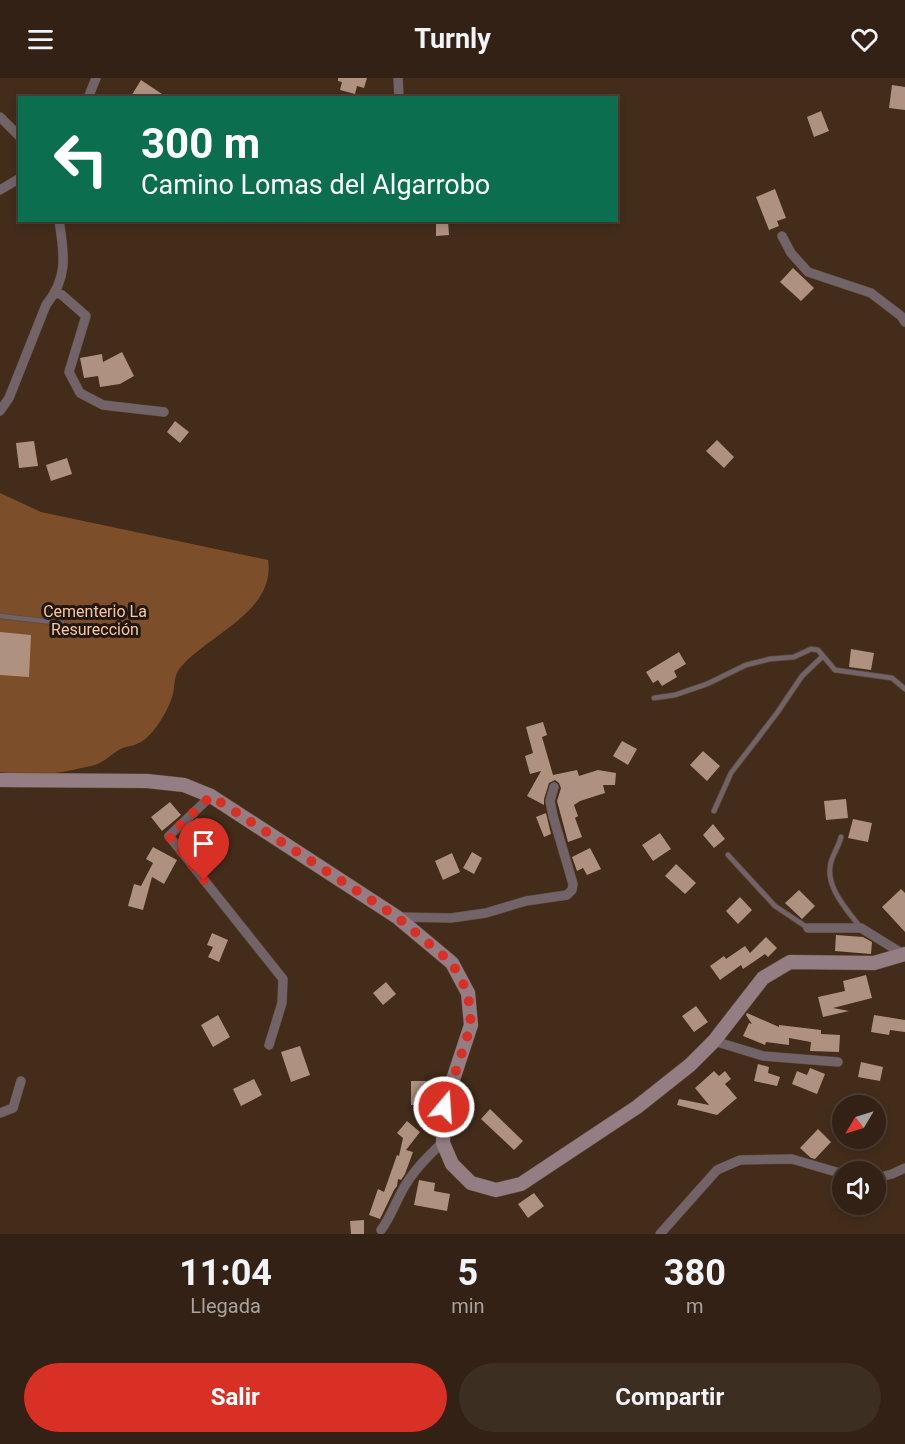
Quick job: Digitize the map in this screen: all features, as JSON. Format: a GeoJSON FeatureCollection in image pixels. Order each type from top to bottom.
{"type":"FeatureCollection","features":[{"type":"Feature","properties":{"kind":"street"},"geometry":{"type":"LineString","coordinates":[[89,96],[96,78]]}},
{"type":"Feature","properties":{"kind":"street"},"geometry":{"type":"LineString","coordinates":[[398,78],[399,96]]}},
{"type":"Feature","properties":{"kind":"street"},"geometry":{"type":"LineString","coordinates":[[0,117],[18,135]]}},
{"type":"Feature","properties":{"kind":"street"},"geometry":{"type":"LineString","coordinates":[[0,190],[18,179]]}},
{"type":"Feature","properties":{"kind":"street"},"geometry":{"type":"LineString","coordinates":[[0,411],[9,398],[46,305],[57,293],[65,259],[59,222]]}},
{"type":"Feature","properties":{"kind":"street"},"geometry":{"type":"LineString","coordinates":[[782,237],[791,254],[808,272],[871,293],[901,316],[905,322]]}},
{"type":"Feature","properties":{"kind":"street"},"geometry":{"type":"LineString","coordinates":[[57,293],[62,294],[86,316],[69,372],[80,393],[103,405],[164,412]]}},
{"type":"Feature","properties":{"kind":"street"},"geometry":{"type":"LineString","coordinates":[[0,780],[164,782],[184,785],[211,796],[397,917],[452,963],[468,993],[471,1025],[444,1107],[443,1142],[452,1164],[471,1183],[496,1190],[521,1184],[637,1107],[690,1065],[714,1041],[763,978],[790,962],[874,963],[904,954]]}},
{"type":"Feature","properties":{"kind":"street"},"geometry":{"type":"LineString","coordinates":[[397,917],[451,918],[486,913],[526,901],[567,895],[572,890],[573,884],[559,844],[550,801],[554,788]]}},
{"type":"Feature","properties":{"kind":"street"},"geometry":{"type":"LineString","coordinates":[[211,796],[169,836],[283,979],[282,1003],[269,1045]]}},
{"type":"Feature","properties":{"kind":"street"},"geometry":{"type":"LineString","coordinates":[[808,928],[861,928],[904,954]]}},
{"type":"Feature","properties":{"kind":"street"},"geometry":{"type":"LineString","coordinates":[[714,1041],[763,1056],[838,1062]]}},
{"type":"Feature","properties":{"kind":"street"},"geometry":{"type":"LineString","coordinates":[[0,1113],[13,1108],[21,1081]]}},
{"type":"Feature","properties":{"kind":"street"},"geometry":{"type":"LineString","coordinates":[[381,1230],[390,1219],[401,1192],[420,1164],[443,1142]]}},
{"type":"Feature","properties":{"kind":"street"},"geometry":{"type":"LineString","coordinates":[[660,1234],[717,1170],[740,1160],[792,1159],[832,1171]]}},
{"type":"Feature","properties":{"kind":"street"},"geometry":{"type":"LineString","coordinates":[[886,1176],[905,1168]]}},
{"type":"Feature","properties":{"kind":"lane"},"geometry":{"type":"LineString","coordinates":[[0,616],[62,623]]}},
{"type":"Feature","properties":{"kind":"lane"},"geometry":{"type":"LineString","coordinates":[[654,698],[675,695],[707,684],[746,665],[770,659],[794,657],[812,649],[818,650],[835,669],[892,678],[905,689]]}},
{"type":"Feature","properties":{"kind":"lane"},"geometry":{"type":"LineString","coordinates":[[714,811],[731,772],[777,713],[802,676],[824,656]]}},
{"type":"Feature","properties":{"kind":"lane"},"geometry":{"type":"LineString","coordinates":[[841,837],[831,861],[831,877],[834,890],[861,928]]}},
{"type":"Feature","properties":{"kind":"lane"},"geometry":{"type":"LineString","coordinates":[[728,855],[775,906],[808,928]]}},
{"type":"Feature","properties":{"kind":"green space","name":"Cementerio La Resurección"},"geometry":{"type":"Polygon","coordinates":[[[0,493],[41,512],[268,560],[268,578],[261,594],[251,608],[237,621],[180,668],[168,706],[162,719],[149,736],[141,742],[119,750],[95,765],[37,775],[0,772],[0,493]]]}},
{"type":"Feature","properties":{"kind":"building"},"geometry":{"type":"Polygon","coordinates":[[[338,78],[367,78],[364,88],[357,86],[355,94],[340,90],[342,82],[338,81],[338,78]]]}},
{"type":"Feature","properties":{"kind":"building"},"geometry":{"type":"Polygon","coordinates":[[[141,80],[165,96],[131,96],[141,80]]]}},
{"type":"Feature","properties":{"kind":"building"},"geometry":{"type":"Polygon","coordinates":[[[892,85],[905,87],[905,110],[889,108],[892,85]]]}},
{"type":"Feature","properties":{"kind":"building"},"geometry":{"type":"Polygon","coordinates":[[[821,111],[829,131],[814,137],[807,117],[821,111]]]}},
{"type":"Feature","properties":{"kind":"building"},"geometry":{"type":"Polygon","coordinates":[[[775,189],[786,218],[777,221],[779,226],[769,230],[756,197],[775,189]]]}},
{"type":"Feature","properties":{"kind":"building"},"geometry":{"type":"Polygon","coordinates":[[[436,222],[448,222],[449,235],[436,236],[436,222]]]}},
{"type":"Feature","properties":{"kind":"building"},"geometry":{"type":"Polygon","coordinates":[[[793,268],[814,288],[801,301],[780,282],[793,268]]]}},
{"type":"Feature","properties":{"kind":"building"},"geometry":{"type":"Polygon","coordinates":[[[122,352],[134,376],[120,384],[100,387],[98,376],[84,378],[80,358],[102,354],[103,362],[122,352]]]}},
{"type":"Feature","properties":{"kind":"building"},"geometry":{"type":"Polygon","coordinates":[[[175,421],[189,432],[180,443],[167,432],[175,421]]]}},
{"type":"Feature","properties":{"kind":"building"},"geometry":{"type":"Polygon","coordinates":[[[717,440],[734,457],[724,468],[706,451],[717,440]]]}},
{"type":"Feature","properties":{"kind":"building"},"geometry":{"type":"Polygon","coordinates":[[[34,441],[38,466],[19,468],[16,443],[34,441]]]}},
{"type":"Feature","properties":{"kind":"building"},"geometry":{"type":"Polygon","coordinates":[[[67,458],[72,474],[51,481],[46,465],[67,458]]]}},
{"type":"Feature","properties":{"kind":"building"},"geometry":{"type":"Polygon","coordinates":[[[0,632],[31,635],[29,677],[0,675],[0,632]]]}},
{"type":"Feature","properties":{"kind":"building"},"geometry":{"type":"Polygon","coordinates":[[[851,649],[874,653],[871,670],[849,667],[851,649]]]}},
{"type":"Feature","properties":{"kind":"building"},"geometry":{"type":"Polygon","coordinates":[[[679,652],[686,664],[674,671],[677,677],[662,686],[658,680],[653,683],[646,672],[679,652]]]}},
{"type":"Feature","properties":{"kind":"building"},"geometry":{"type":"Polygon","coordinates":[[[543,722],[547,735],[542,737],[553,775],[577,770],[579,776],[598,770],[616,773],[615,785],[603,785],[605,793],[574,805],[578,816],[575,818],[582,837],[568,842],[557,801],[561,788],[559,783],[555,780],[549,783],[544,805],[527,796],[541,771],[530,774],[525,756],[533,753],[526,727],[543,722]]]}},
{"type":"Feature","properties":{"kind":"building"},"geometry":{"type":"Polygon","coordinates":[[[622,741],[637,749],[628,765],[613,756],[622,741]]]}},
{"type":"Feature","properties":{"kind":"building"},"geometry":{"type":"Polygon","coordinates":[[[703,751],[720,766],[707,781],[690,765],[703,751]]]}},
{"type":"Feature","properties":{"kind":"building"},"geometry":{"type":"Polygon","coordinates":[[[846,799],[848,818],[826,820],[824,801],[846,799]]]}},
{"type":"Feature","properties":{"kind":"building"},"geometry":{"type":"Polygon","coordinates":[[[170,802],[181,815],[162,831],[151,817],[170,802]]]}},
{"type":"Feature","properties":{"kind":"building"},"geometry":{"type":"Polygon","coordinates":[[[546,813],[551,834],[544,837],[536,817],[546,813]]]}},
{"type":"Feature","properties":{"kind":"building"},"geometry":{"type":"Polygon","coordinates":[[[197,818],[210,829],[193,849],[180,839],[197,818]]]}},
{"type":"Feature","properties":{"kind":"building"},"geometry":{"type":"Polygon","coordinates":[[[853,819],[872,823],[868,842],[848,838],[853,819]]]}},
{"type":"Feature","properties":{"kind":"building"},"geometry":{"type":"Polygon","coordinates":[[[713,824],[725,839],[714,848],[703,835],[713,824]]]}},
{"type":"Feature","properties":{"kind":"building"},"geometry":{"type":"Polygon","coordinates":[[[660,833],[671,849],[653,861],[642,845],[660,833]]]}},
{"type":"Feature","properties":{"kind":"building"},"geometry":{"type":"Polygon","coordinates":[[[153,847],[177,860],[164,884],[152,877],[143,910],[128,906],[134,884],[141,886],[153,863],[146,859],[153,847]]]}},
{"type":"Feature","properties":{"kind":"building"},"geometry":{"type":"Polygon","coordinates":[[[590,848],[601,869],[587,875],[583,868],[577,871],[572,857],[590,848]]]}},
{"type":"Feature","properties":{"kind":"building"},"geometry":{"type":"Polygon","coordinates":[[[472,852],[482,858],[474,874],[463,868],[472,852]]]}},
{"type":"Feature","properties":{"kind":"building"},"geometry":{"type":"Polygon","coordinates":[[[452,853],[460,872],[443,880],[435,861],[452,853]]]}},
{"type":"Feature","properties":{"kind":"building"},"geometry":{"type":"Polygon","coordinates":[[[676,864],[696,883],[685,894],[665,876],[676,864]]]}},
{"type":"Feature","properties":{"kind":"building"},"geometry":{"type":"Polygon","coordinates":[[[901,889],[905,893],[905,932],[882,907],[901,889]]]}},
{"type":"Feature","properties":{"kind":"building"},"geometry":{"type":"Polygon","coordinates":[[[799,890],[815,906],[802,919],[785,903],[799,890]]]}},
{"type":"Feature","properties":{"kind":"building"},"geometry":{"type":"Polygon","coordinates":[[[740,897],[752,910],[738,924],[726,911],[740,897]]]}},
{"type":"Feature","properties":{"kind":"building"},"geometry":{"type":"Polygon","coordinates":[[[212,933],[228,940],[219,962],[208,957],[213,947],[207,945],[212,933]]]}},
{"type":"Feature","properties":{"kind":"building"},"geometry":{"type":"Polygon","coordinates":[[[836,935],[863,937],[872,942],[871,954],[835,951],[836,935]]]}},
{"type":"Feature","properties":{"kind":"building"},"geometry":{"type":"Polygon","coordinates":[[[766,937],[777,948],[768,957],[765,954],[743,969],[741,965],[720,980],[710,966],[724,956],[726,959],[745,946],[750,953],[766,937]]]}},
{"type":"Feature","properties":{"kind":"building"},"geometry":{"type":"Polygon","coordinates":[[[866,975],[872,998],[833,1008],[849,1011],[823,1017],[818,997],[845,991],[843,981],[866,975]]]}},
{"type":"Feature","properties":{"kind":"building"},"geometry":{"type":"Polygon","coordinates":[[[386,982],[396,994],[383,1005],[373,993],[386,982]]]}},
{"type":"Feature","properties":{"kind":"building"},"geometry":{"type":"Polygon","coordinates":[[[696,1006],[708,1022],[694,1032],[682,1016],[696,1006]]]}},
{"type":"Feature","properties":{"kind":"building"},"geometry":{"type":"Polygon","coordinates":[[[747,1013],[779,1027],[779,1025],[821,1030],[821,1034],[840,1035],[839,1052],[810,1051],[811,1042],[789,1038],[789,1045],[766,1042],[765,1045],[743,1036],[749,1023],[752,1024],[747,1013]]]}},
{"type":"Feature","properties":{"kind":"building"},"geometry":{"type":"Polygon","coordinates":[[[218,1015],[230,1037],[213,1047],[201,1025],[218,1015]]]}},
{"type":"Feature","properties":{"kind":"building"},"geometry":{"type":"Polygon","coordinates":[[[874,1015],[905,1020],[905,1032],[890,1030],[889,1035],[871,1032],[874,1015]]]}},
{"type":"Feature","properties":{"kind":"building"},"geometry":{"type":"Polygon","coordinates":[[[300,1046],[310,1075],[291,1082],[281,1052],[300,1046]]]}},
{"type":"Feature","properties":{"kind":"building"},"geometry":{"type":"Polygon","coordinates":[[[861,1062],[883,1067],[880,1081],[858,1077],[861,1062]]]}},
{"type":"Feature","properties":{"kind":"building"},"geometry":{"type":"Polygon","coordinates":[[[758,1064],[769,1067],[768,1073],[780,1077],[777,1086],[754,1081],[758,1064]]]}},
{"type":"Feature","properties":{"kind":"building"},"geometry":{"type":"Polygon","coordinates":[[[810,1068],[825,1074],[817,1094],[792,1084],[797,1071],[807,1075],[810,1068]]]}},
{"type":"Feature","properties":{"kind":"building"},"geometry":{"type":"Polygon","coordinates":[[[714,1071],[719,1076],[725,1071],[731,1079],[725,1084],[737,1098],[717,1115],[677,1105],[679,1099],[709,1105],[695,1088],[714,1071]]]}},
{"type":"Feature","properties":{"kind":"building"},"geometry":{"type":"Polygon","coordinates":[[[254,1079],[262,1095],[241,1106],[233,1089],[254,1079]]]}},
{"type":"Feature","properties":{"kind":"building"},"geometry":{"type":"Polygon","coordinates":[[[411,1081],[431,1081],[431,1105],[411,1105],[411,1081]]]}},
{"type":"Feature","properties":{"kind":"building"},"geometry":{"type":"Polygon","coordinates":[[[490,1109],[523,1141],[514,1150],[481,1119],[490,1109]]]}},
{"type":"Feature","properties":{"kind":"building"},"geometry":{"type":"Polygon","coordinates":[[[407,1121],[420,1132],[406,1150],[413,1152],[405,1174],[401,1180],[398,1179],[397,1186],[380,1219],[369,1215],[378,1189],[384,1192],[397,1155],[399,1156],[403,1138],[397,1133],[407,1121]]]}},
{"type":"Feature","properties":{"kind":"building"},"geometry":{"type":"Polygon","coordinates":[[[818,1129],[831,1142],[815,1159],[800,1148],[818,1129]]]}},
{"type":"Feature","properties":{"kind":"building"},"geometry":{"type":"Polygon","coordinates":[[[419,1180],[435,1183],[434,1191],[450,1194],[447,1211],[414,1205],[419,1180]]]}},
{"type":"Feature","properties":{"kind":"building"},"geometry":{"type":"Polygon","coordinates":[[[534,1193],[544,1206],[528,1218],[518,1204],[534,1193]]]}},
{"type":"Feature","properties":{"kind":"building"},"geometry":{"type":"Polygon","coordinates":[[[364,1220],[364,1234],[351,1234],[350,1221],[364,1220]]]}},
{"type":"Feature","properties":{"kind":"route"},"geometry":{"type":"LineString","coordinates":[[204,880],[169,836],[211,796],[397,917],[452,963],[468,993],[471,1025],[444,1107]]}}]}
